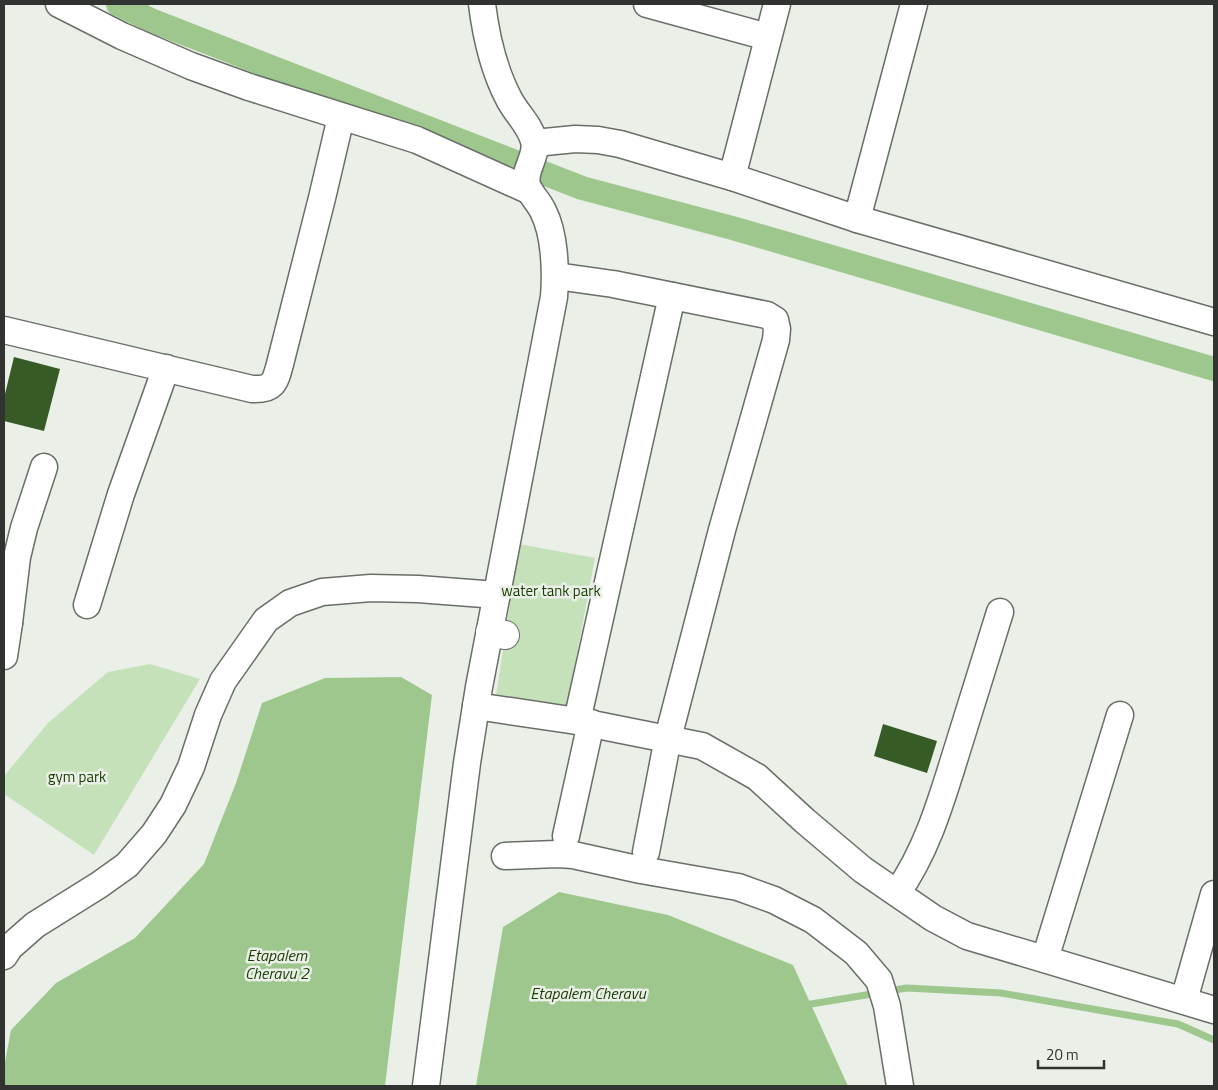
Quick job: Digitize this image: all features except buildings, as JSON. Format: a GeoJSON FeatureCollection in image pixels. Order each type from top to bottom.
{"type":"FeatureCollection","features":[{"type":"Feature","properties":{"kind":"street"},"geometry":{"type":"LineString","coordinates":[[59,4],[122,36],[191,66],[417,140],[532,166],[576,139],[612,142],[732,177],[857,219],[1214,322]]}},
{"type":"Feature","properties":{"kind":"street"},"geometry":{"type":"LineString","coordinates":[[426,1086],[476,706],[498,634],[498,595],[554,297],[556,276],[548,222],[532,166],[532,134],[517,113],[500,82],[485,30],[482,4]]}},
{"type":"Feature","properties":{"kind":"street"},"geometry":{"type":"LineString","coordinates":[[647,4],[768,37]]}},
{"type":"Feature","properties":{"kind":"street"},"geometry":{"type":"LineString","coordinates":[[732,177],[777,4]]}},
{"type":"Feature","properties":{"kind":"street"},"geometry":{"type":"LineString","coordinates":[[857,219],[914,4]]}},
{"type":"Feature","properties":{"kind":"street"},"geometry":{"type":"LineString","coordinates":[[4,330],[252,389],[262,390],[270,386],[276,381],[341,116]]}},
{"type":"Feature","properties":{"kind":"street"},"geometry":{"type":"LineString","coordinates":[[556,276],[613,284],[767,316],[775,320],[777,329],[776,340],[722,530],[668,738],[646,852]]}},
{"type":"Feature","properties":{"kind":"street"},"geometry":{"type":"LineString","coordinates":[[566,836],[584,722],[672,296]]}},
{"type":"Feature","properties":{"kind":"street"},"geometry":{"type":"LineString","coordinates":[[87,605],[121,494],[166,368]]}},
{"type":"Feature","properties":{"kind":"street"},"geometry":{"type":"LineString","coordinates":[[4,656],[6,623],[24,528],[44,467]]}},
{"type":"Feature","properties":{"kind":"street"},"geometry":{"type":"LineString","coordinates":[[4,956],[10,947],[35,925],[127,865],[154,834],[173,805],[191,767],[208,715],[223,681],[266,620],[290,603],[322,592],[371,588],[418,589],[498,595]]}},
{"type":"Feature","properties":{"kind":"street"},"geometry":{"type":"LineString","coordinates":[[897,893],[924,847],[940,808],[1000,612]]}},
{"type":"Feature","properties":{"kind":"street"},"geometry":{"type":"LineString","coordinates":[[476,706],[584,722],[702,746],[757,777],[856,864],[933,918],[967,936],[1214,1010]]}},
{"type":"Feature","properties":{"kind":"street"},"geometry":{"type":"LineString","coordinates":[[1045,959],[1120,715]]}},
{"type":"Feature","properties":{"kind":"street"},"geometry":{"type":"LineString","coordinates":[[505,856],[573,855],[641,870],[738,887],[774,900],[813,920],[856,953],[879,980],[887,1006],[900,1086]]}},
{"type":"Feature","properties":{"kind":"street"},"geometry":{"type":"LineString","coordinates":[[1184,1000],[1214,894]]}},
{"type":"Feature","properties":{"kind":"green space","name":"water tank park"},"geometry":{"type":"Polygon","coordinates":[[[519,544],[595,558],[567,707],[496,696],[519,544]]]}},
{"type":"Feature","properties":{"kind":"green space","name":"gym park"},"geometry":{"type":"Polygon","coordinates":[[[150,664],[200,679],[94,855],[4,794],[4,776],[48,723],[108,672],[150,664]]]}},
{"type":"Feature","properties":{"kind":"water","name":"Etapalem Cheravu 2"},"geometry":{"type":"Polygon","coordinates":[[[401,677],[432,695],[385,1086],[4,1086],[4,1067],[11,1030],[56,983],[135,938],[204,864],[236,783],[262,703],[325,678],[401,677]]]}},
{"type":"Feature","properties":{"kind":"water","name":"Etapalem Cheravu"},"geometry":{"type":"Polygon","coordinates":[[[559,892],[668,915],[793,965],[848,1086],[476,1086],[503,927],[559,892]]]}},
{"type":"Feature","properties":{"kind":"waterway"},"geometry":{"type":"LineString","coordinates":[[118,4],[153,21],[582,188],[736,229],[1214,369]]}},
{"type":"Feature","properties":{"kind":"waterway"},"geometry":{"type":"LineString","coordinates":[[888,991],[907,988],[1001,993],[1178,1024],[1214,1040]]}},
{"type":"Feature","properties":{"kind":"waterway"},"geometry":{"type":"LineString","coordinates":[[811,1004],[878,993]]}}]}
